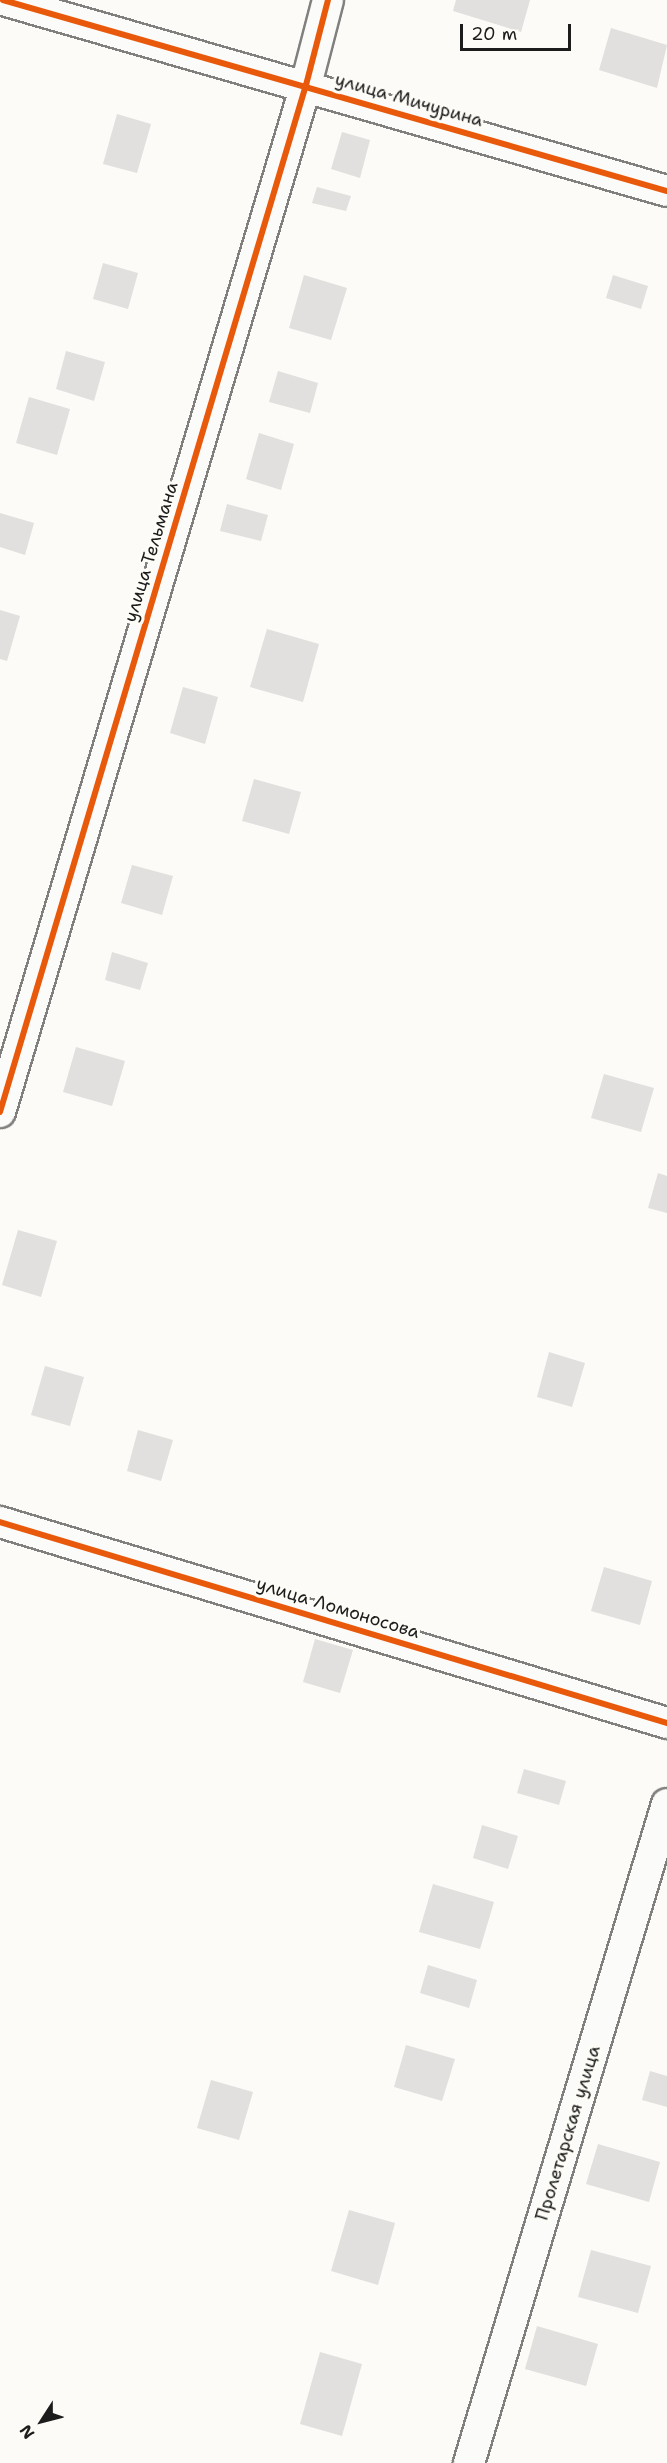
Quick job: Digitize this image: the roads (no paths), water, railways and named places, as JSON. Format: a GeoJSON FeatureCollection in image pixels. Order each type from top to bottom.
{"type":"FeatureCollection","features":[{"type":"Feature","properties":{"kind":"street","name":"улица Мичурина"},"geometry":{"type":"LineString","coordinates":[[3,0],[306,85],[667,191]]}},
{"type":"Feature","properties":{"kind":"street","name":"улица Тельмана"},"geometry":{"type":"LineString","coordinates":[[0,1112],[306,85],[328,0]]}},
{"type":"Feature","properties":{"kind":"street","name":"улица Ломоносова"},"geometry":{"type":"LineString","coordinates":[[0,1522],[667,1723]]}},
{"type":"Feature","properties":{"kind":"street","name":"Пролетарская улица"},"geometry":{"type":"LineString","coordinates":[[469,2463],[667,1804]]}}]}
